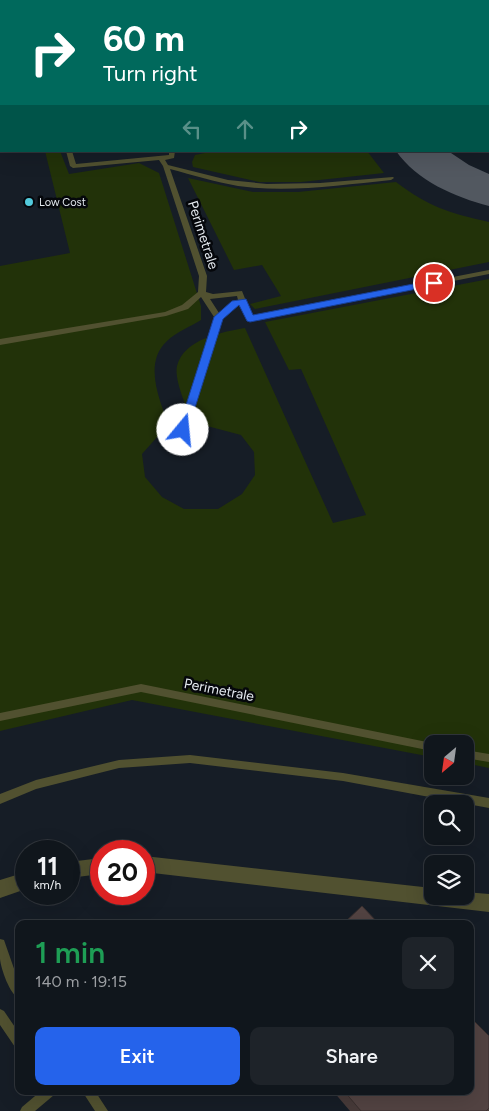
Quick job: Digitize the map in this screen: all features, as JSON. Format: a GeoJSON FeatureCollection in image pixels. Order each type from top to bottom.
{"type":"FeatureCollection","features":[{"type":"Feature","properties":{"kind":"street"},"geometry":{"type":"LineString","coordinates":[[155,865],[489,903]]}},
{"type":"Feature","properties":{"kind":"street"},"geometry":{"type":"LineString","coordinates":[[0,889],[15,884]]}},
{"type":"Feature","properties":{"kind":"lane"},"geometry":{"type":"LineString","coordinates":[[69,152],[73,166],[172,157],[172,152]]}},
{"type":"Feature","properties":{"kind":"lane","name":"Perimetrale"},"geometry":{"type":"LineString","coordinates":[[161,158],[166,166],[203,276],[202,293]]}},
{"type":"Feature","properties":{"kind":"lane"},"geometry":{"type":"LineString","coordinates":[[166,166],[247,185],[281,187],[391,178]]}},
{"type":"Feature","properties":{"kind":"lane"},"geometry":{"type":"LineString","coordinates":[[202,293],[212,297],[239,293],[250,319],[489,272]]}},
{"type":"Feature","properties":{"kind":"lane"},"geometry":{"type":"LineString","coordinates":[[202,293],[218,317]]}},
{"type":"Feature","properties":{"kind":"lane"},"geometry":{"type":"LineString","coordinates":[[0,342],[166,314],[185,307],[202,293]]}},
{"type":"Feature","properties":{"kind":"lane"},"geometry":{"type":"LineString","coordinates":[[183,430],[218,317],[236,303],[242,301]]}},
{"type":"Feature","properties":{"kind":"lane","name":"Perimetrale"},"geometry":{"type":"LineString","coordinates":[[0,717],[141,688],[424,745]]}},
{"type":"Feature","properties":{"kind":"lane"},"geometry":{"type":"LineString","coordinates":[[474,756],[489,758]]}},
{"type":"Feature","properties":{"kind":"lane"},"geometry":{"type":"LineString","coordinates":[[0,799],[36,785],[118,764],[190,759],[343,778],[489,803]]}},
{"type":"Feature","properties":{"kind":"lane"},"geometry":{"type":"LineString","coordinates":[[0,944],[15,988]]}},
{"type":"Feature","properties":{"kind":"lane"},"geometry":{"type":"LineString","coordinates":[[0,1015],[15,1037]]}},
{"type":"Feature","properties":{"kind":"lane"},"geometry":{"type":"LineString","coordinates":[[26,1111],[45,1095]]}},
{"type":"Feature","properties":{"kind":"lane"},"geometry":{"type":"LineString","coordinates":[[91,1095],[102,1111]]}},
{"type":"Feature","properties":{"kind":"green space"},"geometry":{"type":"Polygon","coordinates":[[[45,152],[60,152],[69,174],[139,163],[159,173],[201,306],[201,320],[167,341],[160,350],[156,361],[156,384],[170,429],[158,436],[142,454],[145,477],[162,497],[184,509],[218,509],[242,494],[255,475],[254,452],[241,435],[192,422],[177,379],[177,366],[187,349],[205,338],[245,328],[333,523],[366,515],[301,369],[289,370],[265,322],[489,279],[489,768],[474,765],[474,735],[424,735],[424,755],[132,700],[0,731],[0,266],[70,253],[45,152]]]}},
{"type":"Feature","properties":{"kind":"green space"},"geometry":{"type":"Polygon","coordinates":[[[210,152],[368,152],[384,173],[301,182],[259,182],[193,167],[192,162],[195,155],[210,152]]]}},
{"type":"Feature","properties":{"kind":"green space"},"geometry":{"type":"Polygon","coordinates":[[[188,178],[253,192],[298,192],[396,182],[419,198],[440,208],[489,222],[489,262],[255,309],[250,304],[281,296],[262,265],[234,270],[188,178]]]}},
{"type":"Feature","properties":{"kind":"building"},"geometry":{"type":"Polygon","coordinates":[[[362,906],[375,920],[347,920],[362,906]]]}},
{"type":"Feature","properties":{"kind":"building"},"geometry":{"type":"Polygon","coordinates":[[[474,1021],[489,1036],[489,1108],[486,1111],[361,1111],[347,1095],[474,1095],[474,1021]]]}},
{"type":"Feature","properties":{"kind":"taxiway"},"geometry":{"type":"LineString","coordinates":[[420,152],[452,175],[489,191]]}},
{"type":"Feature","properties":{"kind":"place","name":"Low Cost"},"geometry":{"type":"Point","coordinates":[29,202]}},
{"type":"Feature","properties":{"kind":"route"},"geometry":{"type":"LineString","coordinates":[[183,430],[218,317],[236,303],[242,301],[250,319],[434,283]]}}]}
